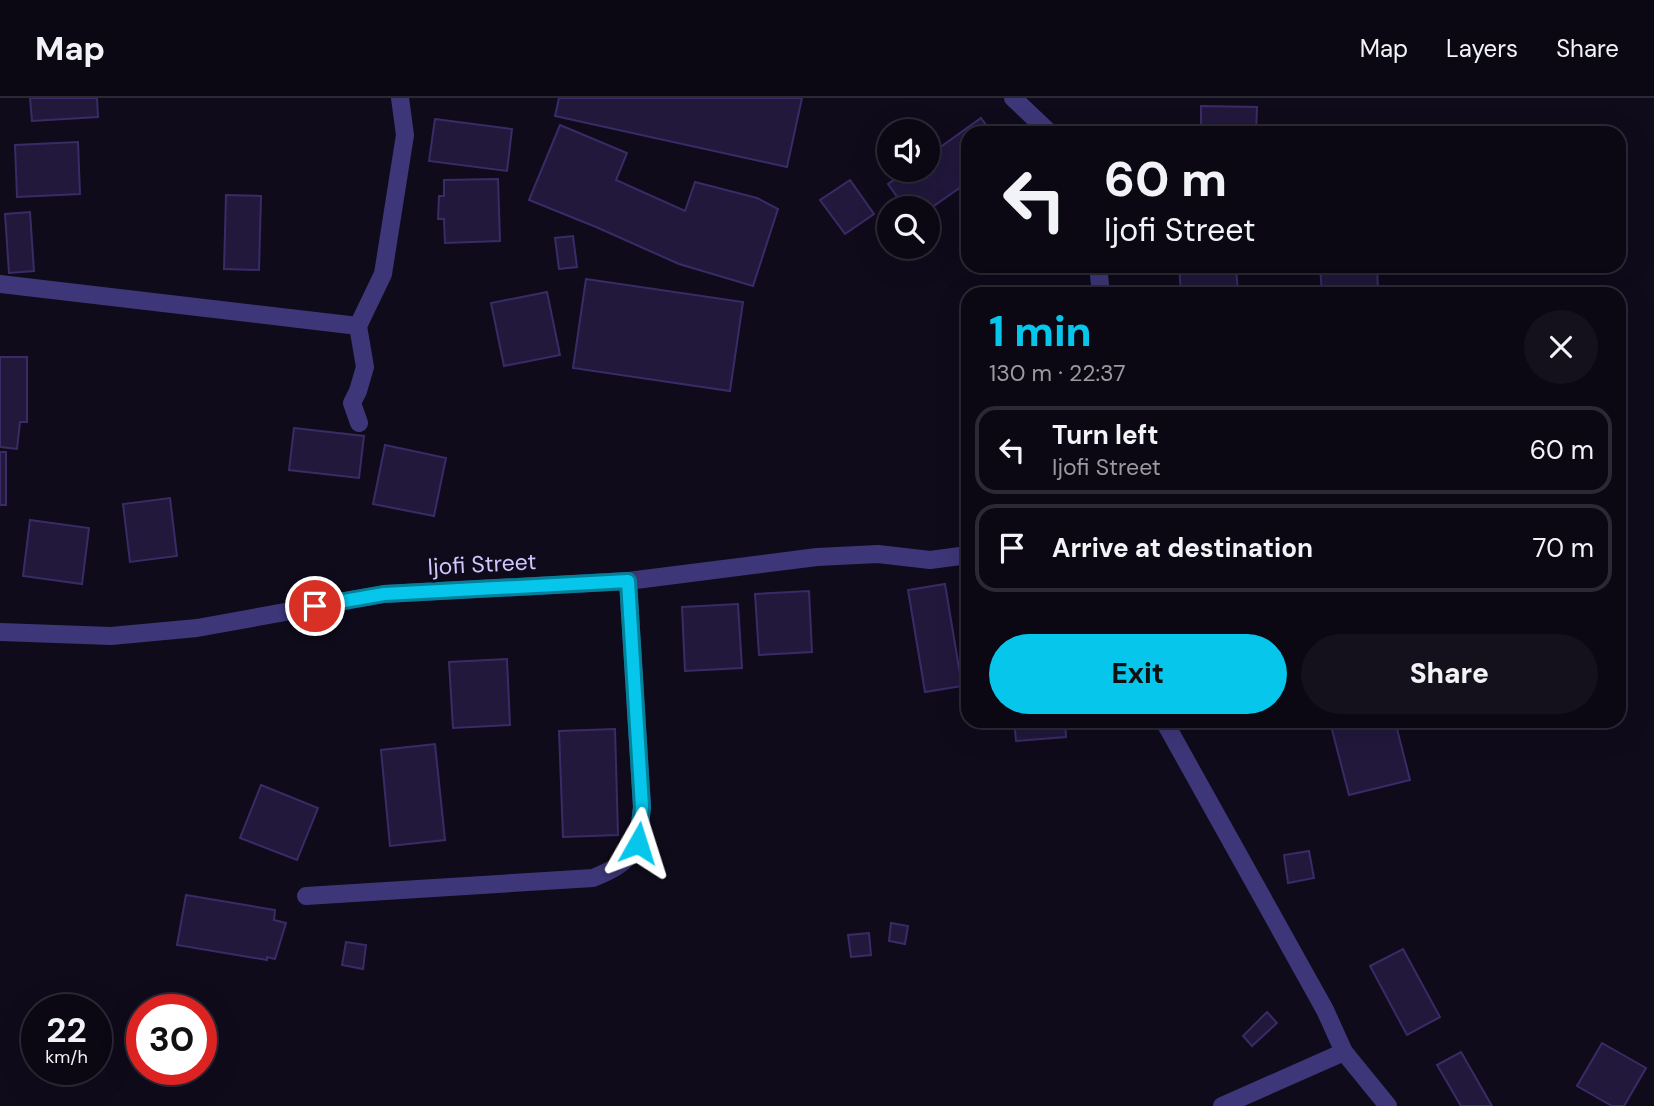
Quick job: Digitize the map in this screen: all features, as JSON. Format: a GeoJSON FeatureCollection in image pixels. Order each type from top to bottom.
{"type":"FeatureCollection","features":[{"type":"Feature","properties":{"kind":"street"},"geometry":{"type":"LineString","coordinates":[[359,423],[352,403],[365,367],[358,326],[383,274],[405,135],[400,98]]}},
{"type":"Feature","properties":{"kind":"street"},"geometry":{"type":"LineString","coordinates":[[1004,98],[1026,126]]}},
{"type":"Feature","properties":{"kind":"street"},"geometry":{"type":"LineString","coordinates":[[1013,98],[1043,126]]}},
{"type":"Feature","properties":{"kind":"street"},"geometry":{"type":"LineString","coordinates":[[0,284],[358,326]]}},
{"type":"Feature","properties":{"kind":"street","name":"Ijofi Street"},"geometry":{"type":"LineString","coordinates":[[0,632],[111,636],[197,628],[384,594],[628,581],[817,557],[878,554],[930,560],[961,556]]}},
{"type":"Feature","properties":{"kind":"street"},"geometry":{"type":"LineString","coordinates":[[306,896],[593,878],[618,868],[638,843],[642,807],[628,581]]}},
{"type":"Feature","properties":{"kind":"street"},"geometry":{"type":"LineString","coordinates":[[1168,728],[1325,1010],[1344,1052],[1388,1106]]}},
{"type":"Feature","properties":{"kind":"street"},"geometry":{"type":"LineString","coordinates":[[1222,1106],[1344,1052]]}},
{"type":"Feature","properties":{"kind":"building"},"geometry":{"type":"Polygon","coordinates":[[[30,98],[97,98],[98,117],[32,121],[30,98]]]}},
{"type":"Feature","properties":{"kind":"building"},"geometry":{"type":"Polygon","coordinates":[[[559,98],[802,98],[787,167],[555,116],[559,98]]]}},
{"type":"Feature","properties":{"kind":"building"},"geometry":{"type":"Polygon","coordinates":[[[1201,106],[1257,107],[1256,126],[1201,126],[1201,106]]]}},
{"type":"Feature","properties":{"kind":"building"},"geometry":{"type":"Polygon","coordinates":[[[981,118],[987,126],[970,126],[981,118]]]}},
{"type":"Feature","properties":{"kind":"building"},"geometry":{"type":"Polygon","coordinates":[[[435,119],[512,129],[507,171],[429,161],[435,119]]]}},
{"type":"Feature","properties":{"kind":"building"},"geometry":{"type":"Polygon","coordinates":[[[560,125],[627,153],[616,180],[685,211],[695,182],[757,198],[778,209],[753,286],[679,264],[529,200],[560,125]]]}},
{"type":"Feature","properties":{"kind":"building"},"geometry":{"type":"Polygon","coordinates":[[[961,132],[961,187],[940,202],[940,196],[896,196],[888,184],[940,182],[940,147],[961,132]]]}},
{"type":"Feature","properties":{"kind":"building"},"geometry":{"type":"Polygon","coordinates":[[[78,142],[80,194],[17,197],[15,145],[78,142]]]}},
{"type":"Feature","properties":{"kind":"building"},"geometry":{"type":"Polygon","coordinates":[[[498,179],[500,241],[445,243],[444,219],[438,219],[439,196],[444,196],[444,180],[498,179]]]}},
{"type":"Feature","properties":{"kind":"building"},"geometry":{"type":"Polygon","coordinates":[[[850,180],[874,214],[845,234],[820,200],[850,180]]]}},
{"type":"Feature","properties":{"kind":"building"},"geometry":{"type":"Polygon","coordinates":[[[226,195],[261,196],[259,270],[224,269],[226,195]]]}},
{"type":"Feature","properties":{"kind":"building"},"geometry":{"type":"Polygon","coordinates":[[[30,212],[34,271],[9,273],[5,214],[30,212]]]}},
{"type":"Feature","properties":{"kind":"building"},"geometry":{"type":"Polygon","coordinates":[[[573,236],[577,267],[559,269],[555,238],[573,236]]]}},
{"type":"Feature","properties":{"kind":"building"},"geometry":{"type":"Polygon","coordinates":[[[1180,273],[1236,273],[1238,287],[1180,287],[1180,273]]]}},
{"type":"Feature","properties":{"kind":"building"},"geometry":{"type":"Polygon","coordinates":[[[1320,273],[1377,273],[1378,287],[1322,287],[1320,273]]]}},
{"type":"Feature","properties":{"kind":"building"},"geometry":{"type":"Polygon","coordinates":[[[586,279],[743,302],[730,391],[573,368],[586,279]]]}},
{"type":"Feature","properties":{"kind":"building"},"geometry":{"type":"Polygon","coordinates":[[[547,292],[560,355],[504,366],[491,303],[547,292]]]}},
{"type":"Feature","properties":{"kind":"building"},"geometry":{"type":"Polygon","coordinates":[[[0,357],[27,357],[27,422],[20,422],[17,449],[0,447],[0,357]]]}},
{"type":"Feature","properties":{"kind":"building"},"geometry":{"type":"Polygon","coordinates":[[[294,428],[364,436],[359,478],[289,470],[294,428]]]}},
{"type":"Feature","properties":{"kind":"building"},"geometry":{"type":"Polygon","coordinates":[[[385,445],[446,458],[434,516],[373,504],[385,445]]]}},
{"type":"Feature","properties":{"kind":"building"},"geometry":{"type":"Polygon","coordinates":[[[0,452],[6,452],[6,505],[0,505],[0,452]]]}},
{"type":"Feature","properties":{"kind":"building"},"geometry":{"type":"Polygon","coordinates":[[[170,498],[177,556],[130,562],[123,504],[170,498]]]}},
{"type":"Feature","properties":{"kind":"building"},"geometry":{"type":"Polygon","coordinates":[[[30,520],[89,528],[82,584],[23,576],[30,520]]]}},
{"type":"Feature","properties":{"kind":"building"},"geometry":{"type":"Polygon","coordinates":[[[945,584],[961,686],[925,692],[908,590],[945,584]]]}},
{"type":"Feature","properties":{"kind":"building"},"geometry":{"type":"Polygon","coordinates":[[[809,591],[812,652],[759,655],[755,594],[809,591]]]}},
{"type":"Feature","properties":{"kind":"building"},"geometry":{"type":"Polygon","coordinates":[[[738,604],[742,668],[685,671],[682,607],[738,604]]]}},
{"type":"Feature","properties":{"kind":"building"},"geometry":{"type":"Polygon","coordinates":[[[507,659],[510,725],[453,728],[449,662],[507,659]]]}},
{"type":"Feature","properties":{"kind":"building"},"geometry":{"type":"Polygon","coordinates":[[[1015,728],[1065,728],[1066,737],[1016,741],[1015,728]]]}},
{"type":"Feature","properties":{"kind":"building"},"geometry":{"type":"Polygon","coordinates":[[[1332,728],[1397,728],[1410,780],[1349,795],[1332,728]]]}},
{"type":"Feature","properties":{"kind":"building"},"geometry":{"type":"Polygon","coordinates":[[[615,729],[618,835],[563,837],[559,731],[615,729]]]}},
{"type":"Feature","properties":{"kind":"building"},"geometry":{"type":"Polygon","coordinates":[[[435,744],[445,840],[390,846],[381,750],[435,744]]]}},
{"type":"Feature","properties":{"kind":"building"},"geometry":{"type":"Polygon","coordinates":[[[261,785],[318,808],[297,860],[240,838],[261,785]]]}},
{"type":"Feature","properties":{"kind":"building"},"geometry":{"type":"Polygon","coordinates":[[[1309,851],[1314,878],[1288,883],[1284,855],[1309,851]]]}},
{"type":"Feature","properties":{"kind":"building"},"geometry":{"type":"Polygon","coordinates":[[[186,895],[275,910],[274,920],[286,923],[275,959],[267,957],[267,960],[177,945],[186,895]]]}},
{"type":"Feature","properties":{"kind":"building"},"geometry":{"type":"Polygon","coordinates":[[[891,923],[908,926],[905,944],[889,941],[891,923]]]}},
{"type":"Feature","properties":{"kind":"building"},"geometry":{"type":"Polygon","coordinates":[[[869,933],[871,955],[851,957],[848,935],[869,933]]]}},
{"type":"Feature","properties":{"kind":"building"},"geometry":{"type":"Polygon","coordinates":[[[346,942],[366,945],[363,969],[342,965],[346,942]]]}},
{"type":"Feature","properties":{"kind":"building"},"geometry":{"type":"Polygon","coordinates":[[[1403,949],[1440,1017],[1407,1035],[1370,966],[1403,949]]]}},
{"type":"Feature","properties":{"kind":"building"},"geometry":{"type":"Polygon","coordinates":[[[1267,1012],[1277,1023],[1252,1046],[1243,1036],[1267,1012]]]}},
{"type":"Feature","properties":{"kind":"building"},"geometry":{"type":"Polygon","coordinates":[[[1602,1043],[1646,1068],[1624,1106],[1612,1106],[1577,1086],[1602,1043]]]}},
{"type":"Feature","properties":{"kind":"building"},"geometry":{"type":"Polygon","coordinates":[[[1461,1052],[1492,1106],[1461,1106],[1437,1065],[1461,1052]]]}},
{"type":"Feature","properties":{"kind":"route"},"geometry":{"type":"LineString","coordinates":[[315,606],[384,594],[628,581],[642,807],[638,843]]}}]}
